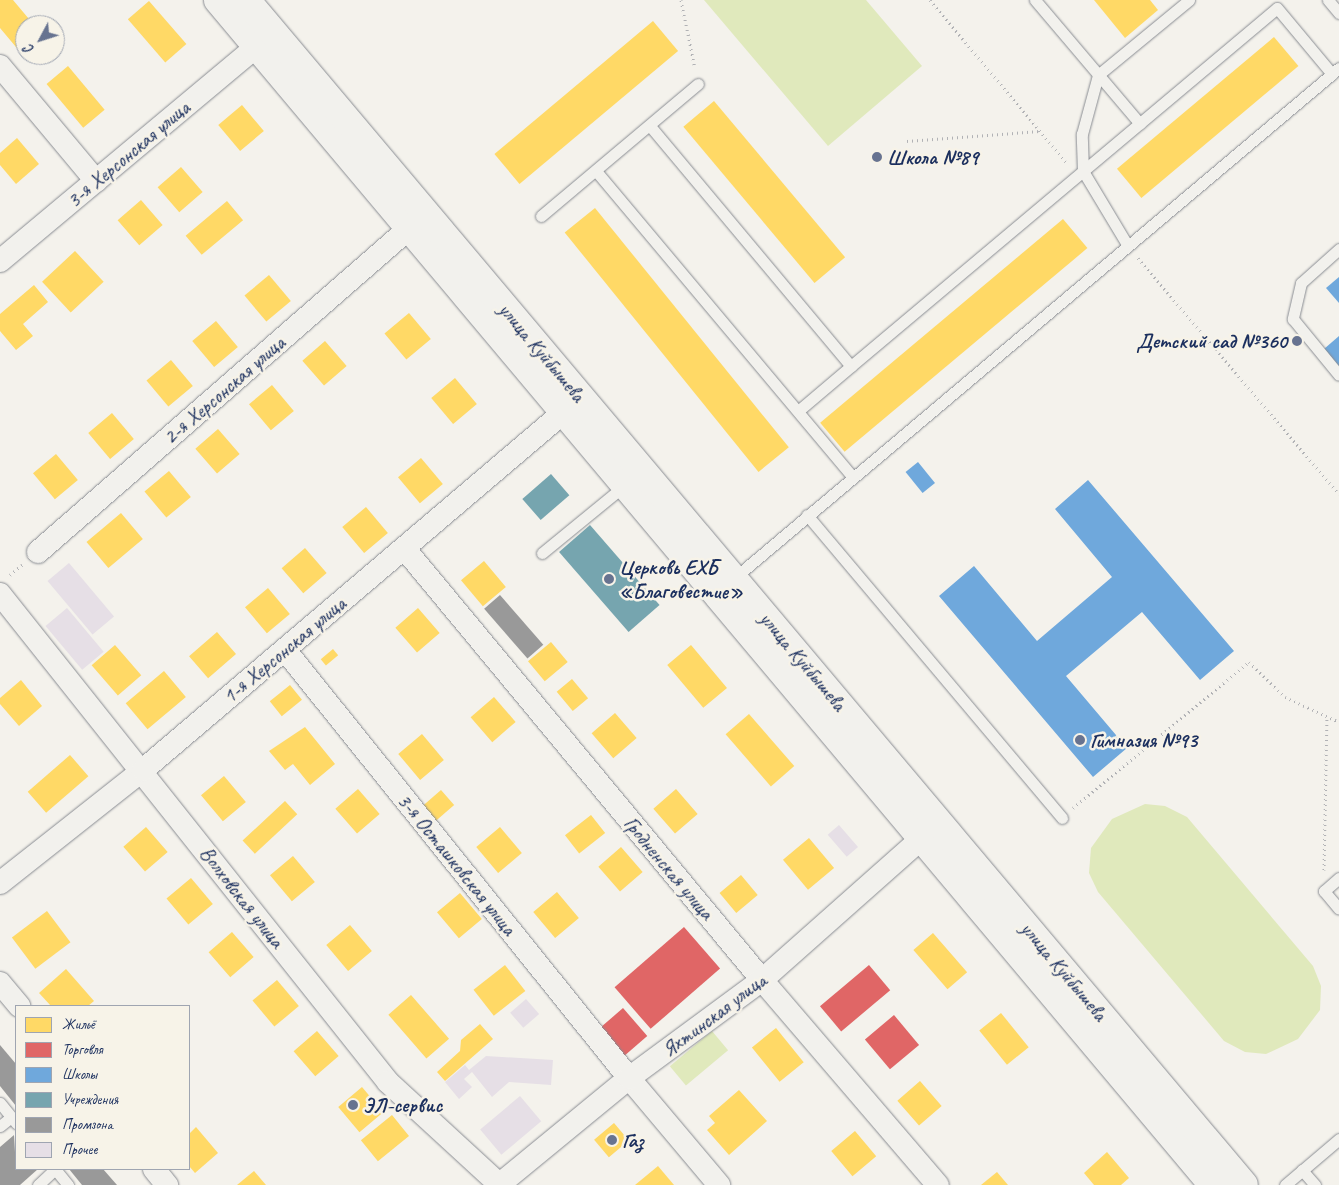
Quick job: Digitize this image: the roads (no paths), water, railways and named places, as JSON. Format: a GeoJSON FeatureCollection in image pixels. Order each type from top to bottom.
{"type":"FeatureCollection","features":[{"type":"Feature","properties":{"kind":"main road","name":"улица Куйбышева"},"geometry":{"type":"LineString","coordinates":[[218,0],[265,40],[930,830],[1244,1185]]}},
{"type":"Feature","properties":{"kind":"main road","name":"улица Куйбышева"},"geometry":{"type":"LineString","coordinates":[[246,0],[265,40]]}},
{"type":"Feature","properties":{"kind":"main road","name":"улица Куйбышева"},"geometry":{"type":"LineString","coordinates":[[572,405],[625,485],[724,586]]}},
{"type":"Feature","properties":{"kind":"main road","name":"улица Куйбышева"},"geometry":{"type":"LineString","coordinates":[[930,830],[1214,1185]]}},
{"type":"Feature","properties":{"kind":"street","name":"3-я Херсонская улица"},"geometry":{"type":"LineString","coordinates":[[0,261],[265,40]]}},
{"type":"Feature","properties":{"kind":"street"},"geometry":{"type":"LineString","coordinates":[[0,66],[96,181]]}},
{"type":"Feature","properties":{"kind":"street","name":"2-я Херсонская улица"},"geometry":{"type":"LineString","coordinates":[[38,552],[418,222]]}},
{"type":"Feature","properties":{"kind":"street","name":"1-я Херсонская улица"},"geometry":{"type":"LineString","coordinates":[[0,883],[143,770],[572,405]]}},
{"type":"Feature","properties":{"kind":"street","name":"Гродненская улица"},"geometry":{"type":"LineString","coordinates":[[404,548],[762,980],[938,1185]]}},
{"type":"Feature","properties":{"kind":"street","name":"Волховская улица"},"geometry":{"type":"LineString","coordinates":[[4,585],[143,770],[388,1082],[500,1185]]}},
{"type":"Feature","properties":{"kind":"street","name":"3-я Осташковская улица"},"geometry":{"type":"LineString","coordinates":[[285,650],[629,1078],[720,1185]]}},
{"type":"Feature","properties":{"kind":"street","name":"Яхтинская улица"},"geometry":{"type":"LineString","coordinates":[[500,1185],[629,1078],[762,980],[930,830]]}},
{"type":"Feature","properties":{"kind":"street"},"geometry":{"type":"LineString","coordinates":[[0,983],[19,1005]]}},
{"type":"Feature","properties":{"kind":"street"},"geometry":{"type":"LineString","coordinates":[[155,1170],[167,1185]]}},
{"type":"Feature","properties":{"kind":"lane"},"geometry":{"type":"LineString","coordinates":[[1035,0],[1140,124]]}},
{"type":"Feature","properties":{"kind":"lane"},"geometry":{"type":"LineString","coordinates":[[1128,246],[1080,173],[1082,134],[1098,75],[1189,0]]}},
{"type":"Feature","properties":{"kind":"lane"},"geometry":{"type":"LineString","coordinates":[[1328,0],[1339,13]]}},
{"type":"Feature","properties":{"kind":"lane"},"geometry":{"type":"LineString","coordinates":[[724,586],[1336,71],[1277,8],[798,411]]}},
{"type":"Feature","properties":{"kind":"lane"},"geometry":{"type":"LineString","coordinates":[[541,216],[698,84]]}},
{"type":"Feature","properties":{"kind":"lane"},"geometry":{"type":"LineString","coordinates":[[650,126],[852,366]]}},
{"type":"Feature","properties":{"kind":"lane"},"geometry":{"type":"LineString","coordinates":[[596,171],[853,477]]}},
{"type":"Feature","properties":{"kind":"lane"},"geometry":{"type":"LineString","coordinates":[[1339,248],[1301,282],[1294,319],[1339,374]]}},
{"type":"Feature","properties":{"kind":"lane"},"geometry":{"type":"LineString","coordinates":[[542,553],[625,485]]}},
{"type":"Feature","properties":{"kind":"lane"},"geometry":{"type":"LineString","coordinates":[[807,515],[1062,818]]}},
{"type":"Feature","properties":{"kind":"lane"},"geometry":{"type":"LineString","coordinates":[[1339,878],[1324,891],[1339,909]]}},
{"type":"Feature","properties":{"kind":"lane"},"geometry":{"type":"LineString","coordinates":[[0,1103],[14,1120],[0,1126]]}},
{"type":"Feature","properties":{"kind":"lane"},"geometry":{"type":"LineString","coordinates":[[1285,1185],[1339,1139]]}},
{"type":"Feature","properties":{"kind":"lane"},"geometry":{"type":"LineString","coordinates":[[38,1185],[54,1170]]}},
{"type":"Feature","properties":{"kind":"lane"},"geometry":{"type":"LineString","coordinates":[[56,1170],[68,1185]]}},
{"type":"Feature","properties":{"kind":"lane"},"geometry":{"type":"LineString","coordinates":[[1302,1170],[1314,1185]]}},
{"type":"Feature","properties":{"kind":"place","name":"Школа №89"},"geometry":{"type":"Point","coordinates":[877,157]}},
{"type":"Feature","properties":{"kind":"place","name":"Детский сад №360"},"geometry":{"type":"Point","coordinates":[1297,341]}},
{"type":"Feature","properties":{"kind":"place","name":"Церковь ЕХБ «Благовестие»"},"geometry":{"type":"Point","coordinates":[609,579]}},
{"type":"Feature","properties":{"kind":"place","name":"Гимназия №93"},"geometry":{"type":"Point","coordinates":[1080,740]}},
{"type":"Feature","properties":{"kind":"place","name":"ЭЛ-сервис"},"geometry":{"type":"Point","coordinates":[353,1105]}},
{"type":"Feature","properties":{"kind":"place","name":"Газ"},"geometry":{"type":"Point","coordinates":[612,1140]}}]}
